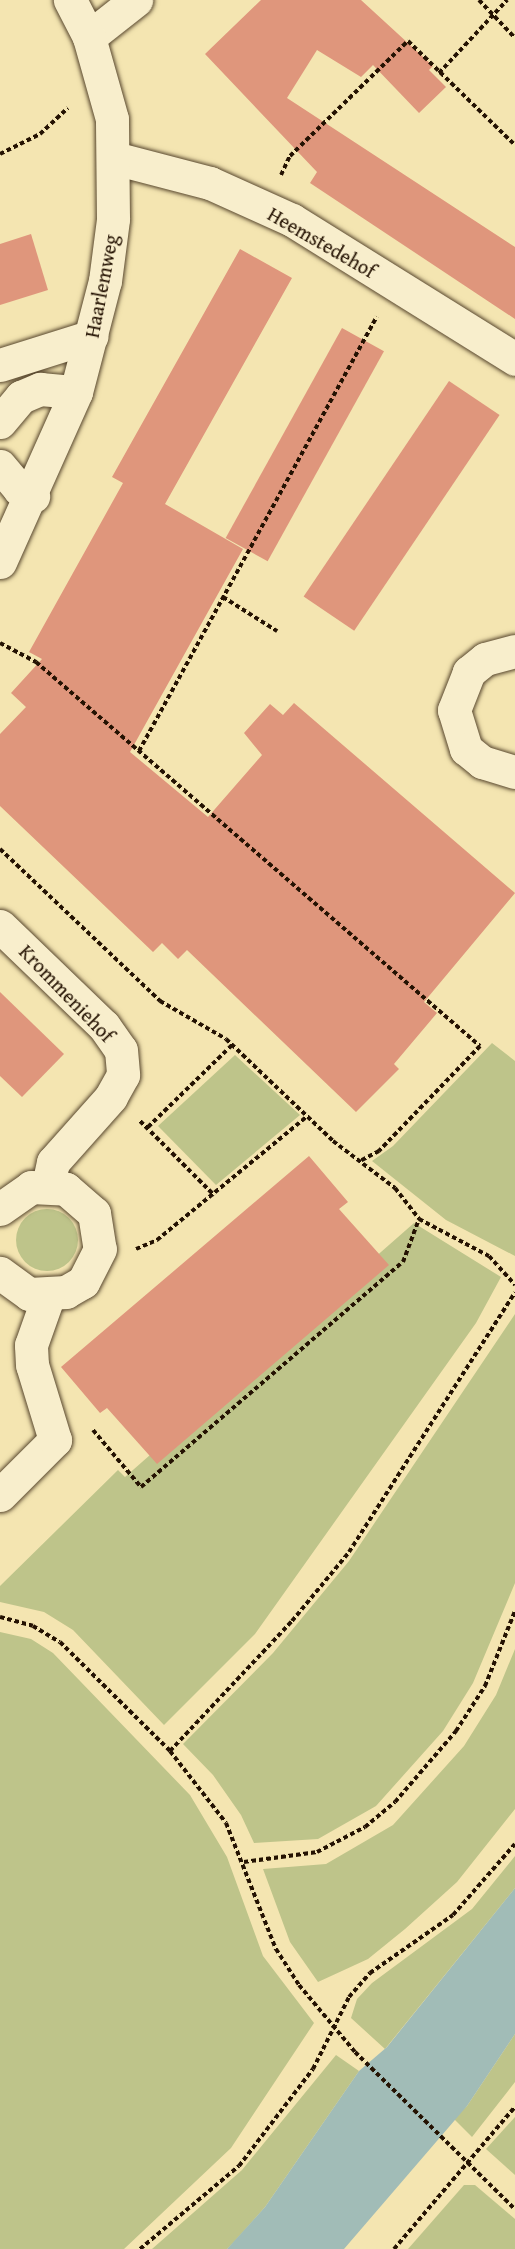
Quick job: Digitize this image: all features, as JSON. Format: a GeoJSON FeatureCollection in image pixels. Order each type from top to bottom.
{"type":"FeatureCollection","features":[{"type":"Feature","properties":{"kind":"street","name":"Haarlemweg"},"geometry":{"type":"LineString","coordinates":[[0,562],[33,496],[76,392],[92,336],[114,219],[112,119],[89,37],[70,0]]}},
{"type":"Feature","properties":{"kind":"street"},"geometry":{"type":"LineString","coordinates":[[89,37],[136,0]]}},
{"type":"Feature","properties":{"kind":"street","name":"Heemstedehof"},"geometry":{"type":"LineString","coordinates":[[114,158],[210,183],[264,208],[515,359]]}},
{"type":"Feature","properties":{"kind":"street"},"geometry":{"type":"LineString","coordinates":[[0,365],[92,336]]}},
{"type":"Feature","properties":{"kind":"street"},"geometry":{"type":"LineString","coordinates":[[0,422],[21,397],[40,389],[76,392]]}},
{"type":"Feature","properties":{"kind":"street"},"geometry":{"type":"LineString","coordinates":[[0,466],[19,489],[33,496]]}},
{"type":"Feature","properties":{"kind":"street"},"geometry":{"type":"LineString","coordinates":[[511,646],[469,672],[454,710],[466,749],[482,762],[515,772]]}},
{"type":"Feature","properties":{"kind":"street","name":"Krommeniehof"},"geometry":{"type":"LineString","coordinates":[[0,926],[104,1026],[121,1050],[123,1075],[111,1097],[53,1162],[48,1185]]}},
{"type":"Feature","properties":{"kind":"street"},"geometry":{"type":"LineString","coordinates":[[0,1209],[15,1194],[48,1185],[66,1189],[94,1213],[100,1249],[94,1267],[83,1282],[48,1297],[16,1288],[0,1273]]}},
{"type":"Feature","properties":{"kind":"street"},"geometry":{"type":"LineString","coordinates":[[0,1495],[55,1440],[32,1365],[31,1345],[48,1297]]}},
{"type":"Feature","properties":{"kind":"path"},"geometry":{"type":"LineString","coordinates":[[479,0],[515,38]]}},
{"type":"Feature","properties":{"kind":"path"},"geometry":{"type":"LineString","coordinates":[[439,73],[507,0]]}},
{"type":"Feature","properties":{"kind":"path"},"geometry":{"type":"LineString","coordinates":[[264,208],[291,156],[408,41],[515,145]]}},
{"type":"Feature","properties":{"kind":"path"},"geometry":{"type":"LineString","coordinates":[[0,154],[40,134],[76,101],[105,95]]}},
{"type":"Feature","properties":{"kind":"path"},"geometry":{"type":"LineString","coordinates":[[139,751],[395,285]]}},
{"type":"Feature","properties":{"kind":"path"},"geometry":{"type":"LineString","coordinates":[[224,597],[277,631]]}},
{"type":"Feature","properties":{"kind":"path"},"geometry":{"type":"LineString","coordinates":[[0,643],[36,662],[480,1046],[379,1151],[360,1161]]}},
{"type":"Feature","properties":{"kind":"path"},"geometry":{"type":"LineString","coordinates":[[0,849],[160,1001],[233,1044],[306,1117],[394,1188],[418,1219],[489,1256],[515,1285]]}},
{"type":"Feature","properties":{"kind":"path"},"geometry":{"type":"LineString","coordinates":[[148,1127],[233,1044]]}},
{"type":"Feature","properties":{"kind":"path"},"geometry":{"type":"LineString","coordinates":[[111,1097],[148,1127],[214,1195]]}},
{"type":"Feature","properties":{"kind":"path"},"geometry":{"type":"LineString","coordinates":[[94,1267],[157,1240],[306,1117]]}},
{"type":"Feature","properties":{"kind":"path"},"geometry":{"type":"LineString","coordinates":[[88,1424],[141,1487],[402,1262],[418,1219]]}},
{"type":"Feature","properties":{"kind":"path"},"geometry":{"type":"LineString","coordinates":[[170,1751],[292,1622],[349,1552],[515,1292]]}},
{"type":"Feature","properties":{"kind":"path"},"geometry":{"type":"LineString","coordinates":[[244,1862],[317,1852],[365,1827],[395,1802],[456,1731],[485,1686],[515,1611]]}},
{"type":"Feature","properties":{"kind":"path"},"geometry":{"type":"LineString","coordinates":[[0,1617],[33,1626],[60,1642],[170,1751],[226,1823],[244,1862],[276,1949],[299,1985],[335,2024],[356,2052],[466,2165],[515,2209]]}},
{"type":"Feature","properties":{"kind":"path"},"geometry":{"type":"LineString","coordinates":[[140,2249],[239,2166],[314,2069],[335,2024],[370,1973],[453,1916],[515,1844]]}},
{"type":"Feature","properties":{"kind":"path"},"geometry":{"type":"LineString","coordinates":[[394,2249],[515,2107]]}},
{"type":"Feature","properties":{"kind":"green space"},"geometry":{"type":"Polygon","coordinates":[[[492,1043],[515,1061],[515,1256],[446,1220],[372,1161],[393,1146],[492,1043]]]}},
{"type":"Feature","properties":{"kind":"green space"},"geometry":{"type":"Polygon","coordinates":[[[235,1055],[300,1115],[216,1185],[158,1126],[235,1055]]]}},
{"type":"Feature","properties":{"kind":"green space"},"geometry":{"type":"Polygon","coordinates":[[[47,1209],[64,1214],[69,1218],[73,1223],[78,1240],[73,1257],[69,1262],[64,1266],[47,1271],[30,1266],[25,1262],[21,1257],[16,1240],[21,1223],[25,1218],[30,1214],[47,1209]]]}},
{"type":"Feature","properties":{"kind":"green space"},"geometry":{"type":"Polygon","coordinates":[[[414,1223],[501,1277],[476,1323],[255,1634],[164,1725],[73,1630],[44,1612],[0,1602],[0,1586],[118,1470],[125,1477],[414,1223]]]}},
{"type":"Feature","properties":{"kind":"green space"},"geometry":{"type":"Polygon","coordinates":[[[515,1314],[515,1583],[473,1683],[443,1731],[376,1806],[318,1839],[254,1843],[241,1815],[213,1775],[183,1744],[273,1653],[349,1561],[515,1314]]]}},
{"type":"Feature","properties":{"kind":"green space"},"geometry":{"type":"Polygon","coordinates":[[[0,1632],[31,1639],[53,1653],[190,1795],[227,1857],[263,1956],[314,2023],[231,2148],[124,2249],[0,2249],[0,1632]]]}},
{"type":"Feature","properties":{"kind":"green space"},"geometry":{"type":"Polygon","coordinates":[[[515,1649],[515,1809],[457,1882],[405,1929],[368,1959],[318,1982],[290,1942],[263,1869],[326,1864],[393,1825],[464,1746],[496,1695],[515,1649]]]}},
{"type":"Feature","properties":{"kind":"green space"},"geometry":{"type":"Polygon","coordinates":[[[515,1856],[515,1888],[385,2049],[351,2018],[357,1999],[372,1983],[472,1909],[515,1856]]]}},
{"type":"Feature","properties":{"kind":"green space"},"geometry":{"type":"Polygon","coordinates":[[[515,2034],[515,2082],[472,2137],[453,2118],[467,2106],[515,2034]]]}},
{"type":"Feature","properties":{"kind":"green space"},"geometry":{"type":"Polygon","coordinates":[[[336,2055],[359,2071],[265,2207],[233,2243],[227,2249],[152,2249],[242,2170],[336,2055]]]}},
{"type":"Feature","properties":{"kind":"green space"},"geometry":{"type":"Polygon","coordinates":[[[515,2117],[515,2175],[486,2149],[515,2117]]]}},
{"type":"Feature","properties":{"kind":"green space"},"geometry":{"type":"Polygon","coordinates":[[[464,2185],[475,2185],[515,2219],[515,2249],[408,2249],[464,2185]]]}},
{"type":"Feature","properties":{"kind":"water"},"geometry":{"type":"Polygon","coordinates":[[[515,1888],[515,2034],[467,2106],[344,2249],[227,2249],[265,2207],[359,2071],[387,2047],[515,1888]]]}},
{"type":"Feature","properties":{"kind":"building"},"geometry":{"type":"Polygon","coordinates":[[[261,0],[361,0],[433,66],[429,70],[446,87],[419,113],[373,65],[361,77],[317,50],[287,98],[515,247],[515,319],[310,183],[317,172],[205,54],[261,0]]]}},
{"type":"Feature","properties":{"kind":"building"},"geometry":{"type":"Polygon","coordinates":[[[31,234],[48,290],[0,305],[0,244],[31,234]]]}},
{"type":"Feature","properties":{"kind":"building"},"geometry":{"type":"Polygon","coordinates":[[[240,249],[292,278],[165,504],[243,549],[130,752],[208,817],[262,755],[244,733],[270,704],[283,715],[294,703],[515,893],[424,1002],[437,1013],[394,1064],[399,1069],[356,1112],[187,950],[178,959],[162,943],[153,952],[0,806],[0,734],[26,707],[11,693],[42,659],[29,652],[123,483],[112,477],[240,249]]]}},
{"type":"Feature","properties":{"kind":"building"},"geometry":{"type":"Polygon","coordinates":[[[342,328],[384,351],[268,561],[226,538],[342,328]]]}},
{"type":"Feature","properties":{"kind":"building"},"geometry":{"type":"Polygon","coordinates":[[[449,381],[500,415],[354,631],[304,597],[449,381]]]}},
{"type":"Feature","properties":{"kind":"building"},"geometry":{"type":"Polygon","coordinates":[[[0,992],[64,1054],[22,1097],[0,1076],[0,992]]]}},
{"type":"Feature","properties":{"kind":"building"},"geometry":{"type":"Polygon","coordinates":[[[309,1156],[348,1202],[339,1209],[389,1265],[157,1464],[107,1408],[100,1413],[61,1367],[309,1156]]]}}]}
